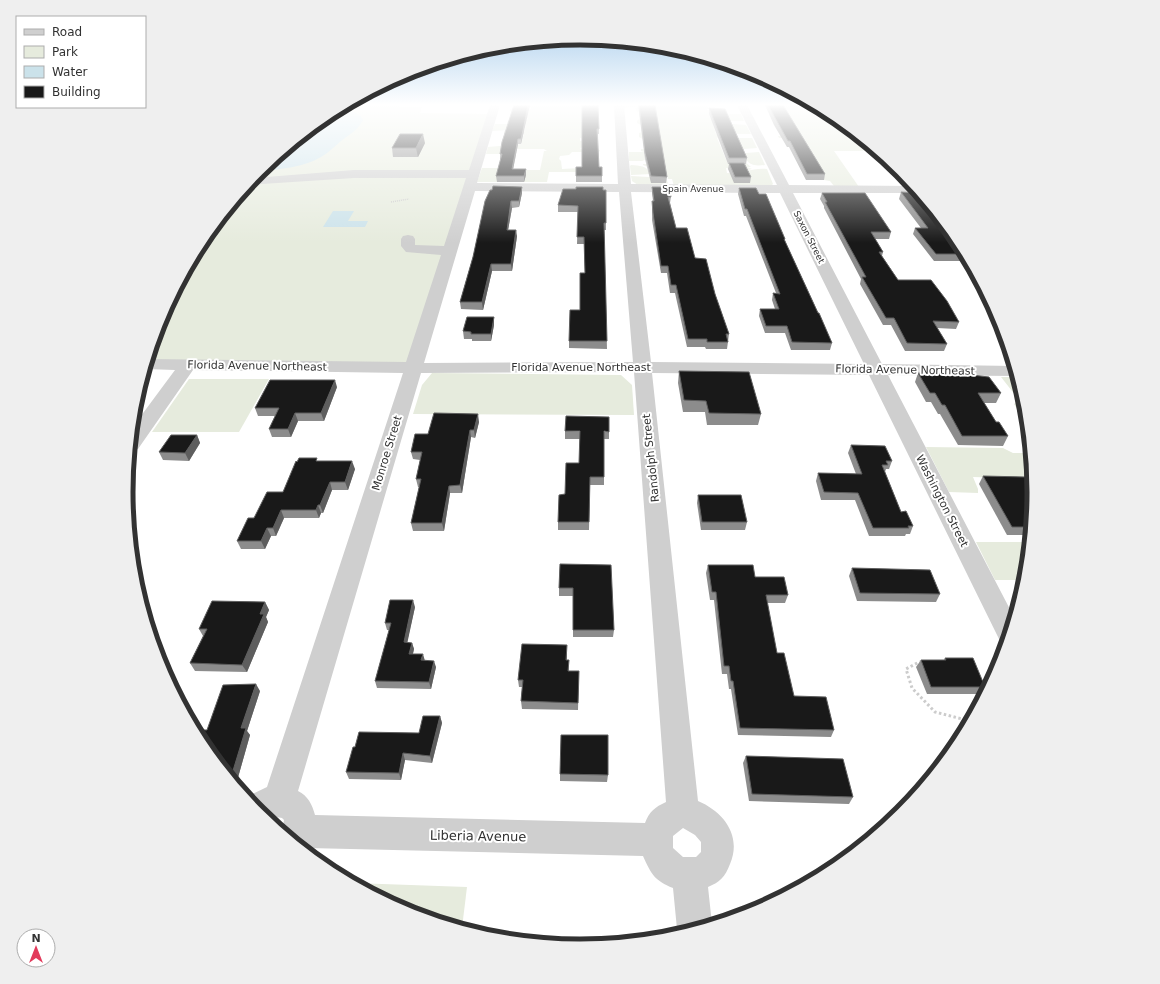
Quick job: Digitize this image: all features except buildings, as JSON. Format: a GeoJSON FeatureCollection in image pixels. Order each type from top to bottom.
{"type":"FeatureCollection","features":[{"type":"Feature","properties":{"kind":"street","name":"Monroe Street"},"geometry":{"type":"LineString","coordinates":[[267,804],[413,368],[481,151]]}},
{"type":"Feature","properties":{"kind":"street","name":"Randolph Street"},"geometry":{"type":"LineString","coordinates":[[622,151],[624,188],[658,521],[683,812]]}},
{"type":"Feature","properties":{"kind":"street","name":"Saxon Street"},"geometry":{"type":"LineString","coordinates":[[765,151],[876,369]]}},
{"type":"Feature","properties":{"kind":"street"},"geometry":{"type":"LineString","coordinates":[[259,181],[351,174],[473,174]]}},
{"type":"Feature","properties":{"kind":"street","name":"Spain Avenue"},"geometry":{"type":"LineString","coordinates":[[469,187],[909,190]]}},
{"type":"Feature","properties":{"kind":"street"},"geometry":{"type":"LineString","coordinates":[[408,239],[408,246],[411,249],[450,251]]}},
{"type":"Feature","properties":{"kind":"street","name":"Florida Avenue Northeast"},"geometry":{"type":"LineString","coordinates":[[152,364],[413,368],[642,367],[1010,371]]}},
{"type":"Feature","properties":{"kind":"street"},"geometry":{"type":"LineString","coordinates":[[137,436],[188,365]]}},
{"type":"Feature","properties":{"kind":"street","name":"Washington Street"},"geometry":{"type":"LineString","coordinates":[[876,369],[1006,627]]}},
{"type":"Feature","properties":{"kind":"street"},"geometry":{"type":"LineString","coordinates":[[267,804],[288,802],[295,806],[299,813],[301,822],[297,837]]}},
{"type":"Feature","properties":{"kind":"street"},"geometry":{"type":"LineString","coordinates":[[683,812],[694,813],[702,818],[712,830],[718,844],[714,863],[708,870],[689,876],[678,874],[669,868],[661,859],[656,840],[658,829],[662,822],[668,816],[683,812]]}},
{"type":"Feature","properties":{"kind":"street","name":"Liberia Avenue"},"geometry":{"type":"LineString","coordinates":[[297,837],[656,840]]}},
{"type":"Feature","properties":{"kind":"street"},"geometry":{"type":"LineString","coordinates":[[689,876],[694,924]]}},
{"type":"Feature","properties":{"kind":"path"},"geometry":{"type":"LineString","coordinates":[[391,202],[409,199]]}},
{"type":"Feature","properties":{"kind":"path"},"geometry":{"type":"LineString","coordinates":[[926,662],[919,662],[906,669],[912,688],[935,712],[965,720]]}},
{"type":"Feature","properties":{"kind":"green space"},"geometry":{"type":"Polygon","coordinates":[[[291,151],[481,151],[413,368],[152,364],[167,321],[179,294],[208,244],[244,197],[291,151]]]}},
{"type":"Feature","properties":{"kind":"green space"},"geometry":{"type":"Polygon","coordinates":[[[487,151],[505,151],[504,154],[486,154],[487,151]]]}},
{"type":"Feature","properties":{"kind":"green space"},"geometry":{"type":"Polygon","coordinates":[[[544,151],[600,151],[572,152],[569,155],[560,156],[559,159],[561,161],[562,169],[580,168],[586,172],[549,172],[547,182],[477,182],[482,168],[502,168],[502,170],[540,170],[544,151]]]}},
{"type":"Feature","properties":{"kind":"green space"},"geometry":{"type":"Polygon","coordinates":[[[641,151],[722,151],[728,164],[745,162],[751,167],[747,167],[752,169],[744,171],[726,168],[727,173],[767,169],[773,184],[674,186],[672,179],[668,179],[667,175],[643,165],[654,164],[647,159],[642,161],[629,161],[629,152],[644,152],[641,151]]]}},
{"type":"Feature","properties":{"kind":"green space"},"geometry":{"type":"Polygon","coordinates":[[[802,151],[869,151],[834,151],[859,187],[834,186],[830,181],[824,180],[802,151]]]}},
{"type":"Feature","properties":{"kind":"green space"},"geometry":{"type":"Polygon","coordinates":[[[759,152],[765,165],[752,164],[744,155],[746,153],[759,152]]]}},
{"type":"Feature","properties":{"kind":"green space"},"geometry":{"type":"Polygon","coordinates":[[[631,165],[645,167],[651,174],[631,175],[631,165]]]}},
{"type":"Feature","properties":{"kind":"green space"},"geometry":{"type":"Polygon","coordinates":[[[631,176],[666,178],[669,186],[638,185],[632,181],[631,176]]]}},
{"type":"Feature","properties":{"kind":"green space"},"geometry":{"type":"Polygon","coordinates":[[[432,373],[621,375],[632,385],[634,415],[413,414],[422,385],[432,373]]]}},
{"type":"Feature","properties":{"kind":"green space"},"geometry":{"type":"Polygon","coordinates":[[[1001,377],[1012,377],[1016,396],[1001,377]]]}},
{"type":"Feature","properties":{"kind":"green space"},"geometry":{"type":"Polygon","coordinates":[[[189,379],[269,379],[239,432],[152,432],[189,379]]]}},
{"type":"Feature","properties":{"kind":"green space"},"geometry":{"type":"Polygon","coordinates":[[[1017,401],[1019,413],[1014,404],[1017,401]]]}},
{"type":"Feature","properties":{"kind":"green space"},"geometry":{"type":"Polygon","coordinates":[[[926,447],[1003,448],[1013,453],[1024,453],[1025,455],[1027,479],[973,477],[978,493],[949,492],[926,447]]]}},
{"type":"Feature","properties":{"kind":"green space"},"geometry":{"type":"Polygon","coordinates":[[[976,542],[1024,542],[1018,580],[995,580],[976,542]]]}},
{"type":"Feature","properties":{"kind":"green space"},"geometry":{"type":"Polygon","coordinates":[[[364,883],[467,887],[463,924],[409,905],[364,883]]]}},
{"type":"Feature","properties":{"kind":"water"},"geometry":{"type":"Polygon","coordinates":[[[291,151],[330,151],[321,157],[300,166],[271,169],[291,151]]]}},
{"type":"Feature","properties":{"kind":"water"},"geometry":{"type":"Polygon","coordinates":[[[333,211],[354,211],[348,221],[368,221],[365,227],[323,227],[333,211]]]}}]}
